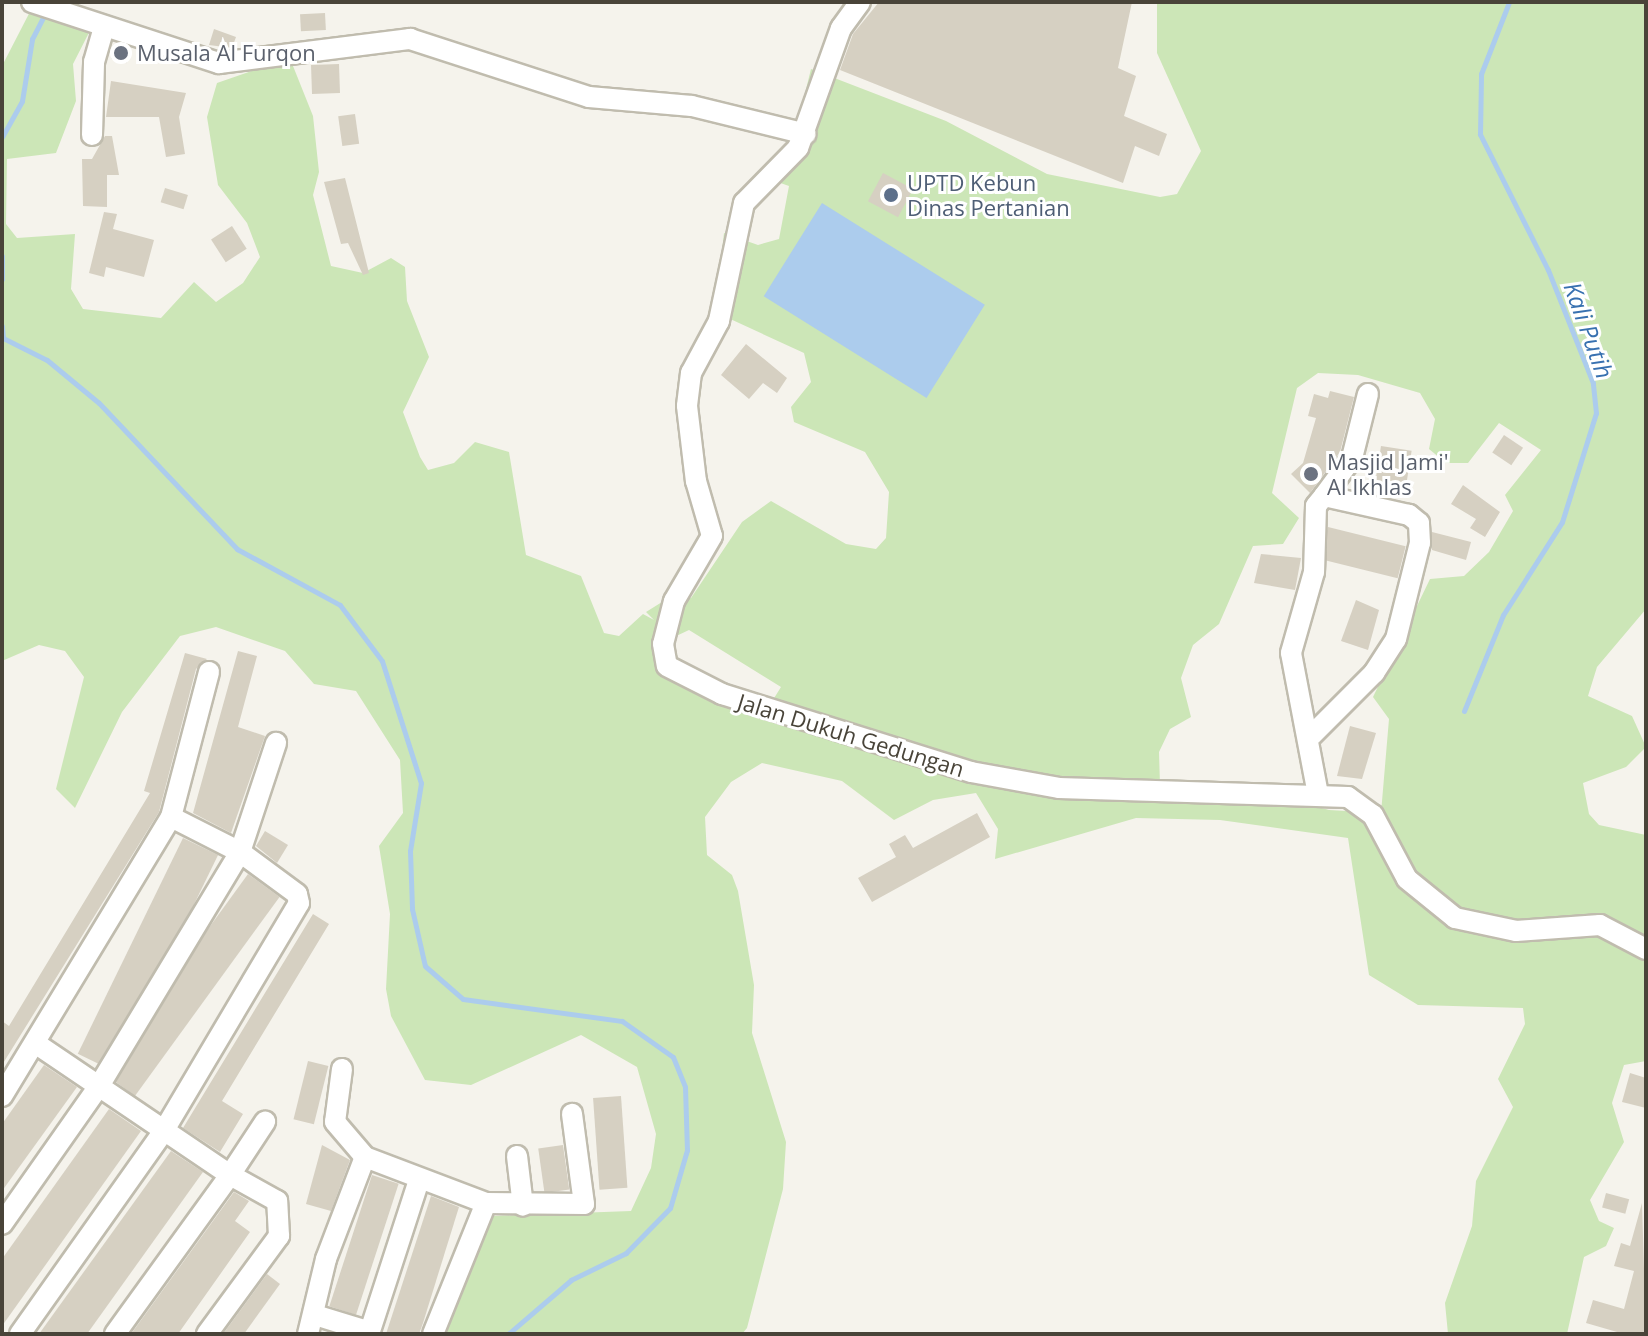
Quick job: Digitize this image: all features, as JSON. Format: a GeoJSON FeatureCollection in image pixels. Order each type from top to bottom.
{"type":"FeatureCollection","features":[{"type":"Feature","properties":{"kind":"street"},"geometry":{"type":"LineString","coordinates":[[34,4],[219,63],[410,39],[589,97],[692,106],[806,134],[841,28],[860,2]]}},
{"type":"Feature","properties":{"kind":"street"},"geometry":{"type":"LineString","coordinates":[[92,135],[94,62],[104,26]]}},
{"type":"Feature","properties":{"kind":"street","name":"Jalan Dukuh Gedungan"},"geometry":{"type":"LineString","coordinates":[[806,134],[744,203],[719,321],[695,362],[687,406],[696,481],[712,536],[666,626],[664,656],[678,675],[971,772],[1059,788],[1318,795],[1363,804],[1407,879],[1455,918],[1516,931],[1600,925],[1646,949]]}},
{"type":"Feature","properties":{"kind":"street"},"geometry":{"type":"LineString","coordinates":[[1318,795],[1312,735],[1291,653],[1314,572],[1312,523],[1324,496],[1352,458],[1368,394]]}},
{"type":"Feature","properties":{"kind":"street"},"geometry":{"type":"LineString","coordinates":[[1312,735],[1374,673],[1396,639],[1420,543],[1419,523],[1409,515],[1324,496]]}},
{"type":"Feature","properties":{"kind":"street"},"geometry":{"type":"LineString","coordinates":[[2,1096],[38,1045],[171,817],[209,672]]}},
{"type":"Feature","properties":{"kind":"street"},"geometry":{"type":"LineString","coordinates":[[2,1224],[99,1086],[240,852],[276,743]]}},
{"type":"Feature","properties":{"kind":"street"},"geometry":{"type":"LineString","coordinates":[[20,1334],[163,1132],[299,903],[297,894],[240,852],[171,817]]}},
{"type":"Feature","properties":{"kind":"street"},"geometry":{"type":"LineString","coordinates":[[38,1045],[163,1132],[277,1201],[282,1224],[207,1334]]}},
{"type":"Feature","properties":{"kind":"street"},"geometry":{"type":"LineString","coordinates":[[342,1069],[335,1122],[365,1157],[486,1203],[523,1206],[584,1204],[572,1114]]}},
{"type":"Feature","properties":{"kind":"street"},"geometry":{"type":"LineString","coordinates":[[115,1334],[265,1122]]}},
{"type":"Feature","properties":{"kind":"street"},"geometry":{"type":"LineString","coordinates":[[517,1156],[523,1206]]}},
{"type":"Feature","properties":{"kind":"street"},"geometry":{"type":"LineString","coordinates":[[365,1157],[326,1259],[311,1324],[368,1333],[419,1180]]}},
{"type":"Feature","properties":{"kind":"street"},"geometry":{"type":"LineString","coordinates":[[433,1334],[486,1203]]}},
{"type":"Feature","properties":{"kind":"green space"},"geometry":{"type":"Polygon","coordinates":[[[35,2],[98,15],[73,64],[76,101],[56,153],[7,159],[6,224],[17,238],[75,234],[71,289],[83,309],[161,318],[194,282],[216,302],[243,283],[260,257],[247,223],[218,185],[207,117],[217,83],[263,67],[293,66],[313,116],[319,172],[313,195],[331,266],[363,273],[391,258],[405,267],[407,301],[429,357],[403,412],[420,457],[428,470],[454,463],[475,442],[509,452],[526,555],[581,576],[604,633],[619,636],[643,614],[654,620],[646,612],[662,602],[691,598],[742,522],[771,501],[846,544],[876,549],[886,538],[889,492],[865,452],[794,422],[791,407],[811,382],[804,353],[715,312],[724,233],[758,245],[779,239],[789,186],[755,174],[793,142],[811,69],[946,121],[1047,174],[1160,197],[1177,194],[1201,151],[1157,53],[1157,2],[1646,2],[1646,609],[1597,667],[1588,696],[1632,716],[1646,747],[1626,767],[1583,783],[1589,814],[1599,825],[1646,835],[1646,1061],[1624,1065],[1612,1103],[1624,1142],[1590,1200],[1599,1221],[1614,1228],[1606,1246],[1584,1257],[1567,1334],[1448,1334],[1445,1303],[1472,1226],[1476,1181],[1513,1107],[1498,1079],[1525,1024],[1523,1008],[1418,1005],[1369,975],[1348,838],[1220,820],[1136,818],[995,859],[998,829],[976,793],[933,800],[894,820],[842,781],[762,763],[731,782],[705,817],[707,855],[732,875],[738,891],[754,985],[752,1033],[786,1142],[783,1189],[747,1328],[742,1334],[446,1334],[492,1216],[631,1211],[651,1168],[656,1134],[637,1067],[581,1035],[471,1085],[425,1080],[391,1016],[386,989],[390,914],[379,846],[403,813],[400,760],[356,691],[314,684],[285,651],[216,627],[180,636],[122,712],[75,808],[56,789],[84,677],[65,651],[39,645],[2,661],[2,66],[35,2]],[[1318,373],[1297,388],[1272,493],[1299,518],[1283,544],[1253,546],[1219,624],[1193,645],[1181,678],[1191,717],[1170,729],[1159,752],[1160,785],[1250,788],[1329,810],[1381,813],[1389,719],[1373,697],[1430,579],[1464,576],[1489,552],[1513,511],[1505,495],[1541,450],[1499,423],[1468,463],[1446,463],[1429,449],[1435,419],[1420,393],[1358,375],[1318,373]],[[689,630],[657,645],[659,663],[677,683],[761,719],[781,687],[689,630]]]}},
{"type":"Feature","properties":{"kind":"water"},"geometry":{"type":"Polygon","coordinates":[[[822,203],[985,305],[927,398],[764,296],[822,203]]]}},
{"type":"Feature","properties":{"kind":"building"},"geometry":{"type":"Polygon","coordinates":[[[879,2],[1132,2],[1118,68],[1136,76],[1124,116],[1167,134],[1159,156],[1135,146],[1123,183],[840,70],[853,34],[879,2]]]}},
{"type":"Feature","properties":{"kind":"building"},"geometry":{"type":"Polygon","coordinates":[[[325,13],[326,30],[301,31],[300,14],[325,13]]]}},
{"type":"Feature","properties":{"kind":"building"},"geometry":{"type":"Polygon","coordinates":[[[214,29],[236,37],[232,48],[209,45],[214,29]]]}},
{"type":"Feature","properties":{"kind":"building","name":"Musala Al Furqon"},"geometry":{"type":"Polygon","coordinates":[[[116,43],[131,48],[126,63],[111,58],[116,43]]]}},
{"type":"Feature","properties":{"kind":"building"},"geometry":{"type":"Polygon","coordinates":[[[339,64],[340,93],[312,94],[311,65],[339,64]]]}},
{"type":"Feature","properties":{"kind":"building"},"geometry":{"type":"Polygon","coordinates":[[[111,81],[186,93],[179,117],[185,154],[166,157],[159,117],[106,117],[111,81]]]}},
{"type":"Feature","properties":{"kind":"building"},"geometry":{"type":"Polygon","coordinates":[[[355,114],[359,144],[342,146],[338,116],[355,114]]]}},
{"type":"Feature","properties":{"kind":"building"},"geometry":{"type":"Polygon","coordinates":[[[105,136],[112,136],[119,175],[107,175],[107,207],[83,206],[82,159],[92,159],[105,136]]]}},
{"type":"Feature","properties":{"kind":"building","name":"UPTD Kebun Dinas Pertanian"},"geometry":{"type":"Polygon","coordinates":[[[883,173],[913,189],[898,217],[868,201],[883,173]]]}},
{"type":"Feature","properties":{"kind":"building"},"geometry":{"type":"Polygon","coordinates":[[[345,178],[369,273],[363,275],[348,243],[341,244],[324,182],[345,178]]]}},
{"type":"Feature","properties":{"kind":"building"},"geometry":{"type":"Polygon","coordinates":[[[165,188],[188,195],[184,209],[161,202],[165,188]]]}},
{"type":"Feature","properties":{"kind":"building"},"geometry":{"type":"Polygon","coordinates":[[[104,212],[117,214],[113,229],[154,240],[144,277],[106,267],[104,277],[89,273],[104,212]]]}},
{"type":"Feature","properties":{"kind":"building"},"geometry":{"type":"Polygon","coordinates":[[[232,226],[247,249],[226,262],[211,240],[232,226]]]}},
{"type":"Feature","properties":{"kind":"building"},"geometry":{"type":"Polygon","coordinates":[[[746,344],[787,378],[777,393],[763,383],[749,399],[721,375],[746,344]]]}},
{"type":"Feature","properties":{"kind":"building"},"geometry":{"type":"Polygon","coordinates":[[[1330,391],[1354,397],[1340,452],[1310,493],[1291,474],[1303,463],[1316,418],[1308,416],[1314,394],[1328,398],[1330,391]]]}},
{"type":"Feature","properties":{"kind":"building"},"geometry":{"type":"Polygon","coordinates":[[[1504,435],[1523,448],[1511,465],[1492,452],[1504,435]]]}},
{"type":"Feature","properties":{"kind":"building"},"geometry":{"type":"Polygon","coordinates":[[[1381,446],[1412,451],[1405,493],[1374,488],[1381,446]]]}},
{"type":"Feature","properties":{"kind":"building"},"geometry":{"type":"Polygon","coordinates":[[[1463,485],[1500,512],[1485,537],[1470,528],[1476,519],[1451,504],[1463,485]]]}},
{"type":"Feature","properties":{"kind":"building"},"geometry":{"type":"Polygon","coordinates":[[[1328,527],[1406,546],[1398,578],[1320,559],[1328,527]]]}},
{"type":"Feature","properties":{"kind":"building"},"geometry":{"type":"Polygon","coordinates":[[[1432,532],[1471,542],[1466,560],[1432,550],[1432,532]]]}},
{"type":"Feature","properties":{"kind":"building"},"geometry":{"type":"Polygon","coordinates":[[[1261,554],[1301,558],[1295,590],[1254,583],[1261,554]]]}},
{"type":"Feature","properties":{"kind":"building"},"geometry":{"type":"Polygon","coordinates":[[[1356,600],[1379,610],[1368,650],[1341,641],[1356,600]]]}},
{"type":"Feature","properties":{"kind":"building"},"geometry":{"type":"Polygon","coordinates":[[[238,651],[257,656],[238,727],[265,736],[231,833],[193,813],[238,651]]]}},
{"type":"Feature","properties":{"kind":"building"},"geometry":{"type":"Polygon","coordinates":[[[185,653],[207,659],[196,669],[159,812],[2,1065],[2,1021],[9,1026],[150,793],[144,791],[185,653]]]}},
{"type":"Feature","properties":{"kind":"building"},"geometry":{"type":"Polygon","coordinates":[[[1350,726],[1376,733],[1362,779],[1337,776],[1350,726]]]}},
{"type":"Feature","properties":{"kind":"building"},"geometry":{"type":"Polygon","coordinates":[[[977,813],[990,837],[872,902],[858,878],[896,857],[889,844],[905,835],[913,848],[977,813]]]}},
{"type":"Feature","properties":{"kind":"building"},"geometry":{"type":"Polygon","coordinates":[[[265,831],[288,845],[277,863],[256,846],[265,831]]]}},
{"type":"Feature","properties":{"kind":"building"},"geometry":{"type":"Polygon","coordinates":[[[183,838],[218,855],[113,1071],[78,1054],[183,838]]]}},
{"type":"Feature","properties":{"kind":"building"},"geometry":{"type":"Polygon","coordinates":[[[248,874],[280,897],[135,1096],[103,1073],[248,874]]]}},
{"type":"Feature","properties":{"kind":"building"},"geometry":{"type":"Polygon","coordinates":[[[313,914],[329,924],[222,1101],[243,1114],[220,1152],[183,1128],[313,914]]]}},
{"type":"Feature","properties":{"kind":"building"},"geometry":{"type":"Polygon","coordinates":[[[308,1061],[328,1066],[314,1124],[293,1119],[308,1061]]]}},
{"type":"Feature","properties":{"kind":"building"},"geometry":{"type":"Polygon","coordinates":[[[44,1065],[77,1087],[2,1191],[2,1124],[44,1065]]]}},
{"type":"Feature","properties":{"kind":"building"},"geometry":{"type":"Polygon","coordinates":[[[1630,1073],[1646,1078],[1646,1108],[1622,1102],[1630,1073]]]}},
{"type":"Feature","properties":{"kind":"building"},"geometry":{"type":"Polygon","coordinates":[[[621,1096],[627,1188],[599,1190],[593,1098],[621,1096]]]}},
{"type":"Feature","properties":{"kind":"building"},"geometry":{"type":"Polygon","coordinates":[[[109,1109],[141,1131],[2,1326],[2,1259],[109,1109]]]}},
{"type":"Feature","properties":{"kind":"building"},"geometry":{"type":"Polygon","coordinates":[[[322,1145],[350,1160],[331,1211],[306,1204],[322,1145]]]}},
{"type":"Feature","properties":{"kind":"building"},"geometry":{"type":"Polygon","coordinates":[[[563,1145],[569,1190],[545,1193],[538,1148],[563,1145]]]}},
{"type":"Feature","properties":{"kind":"building"},"geometry":{"type":"Polygon","coordinates":[[[171,1151],[203,1172],[87,1334],[39,1334],[171,1151]]]}},
{"type":"Feature","properties":{"kind":"building"},"geometry":{"type":"Polygon","coordinates":[[[372,1175],[399,1184],[356,1315],[329,1306],[372,1175]]]}},
{"type":"Feature","properties":{"kind":"building"},"geometry":{"type":"Polygon","coordinates":[[[234,1192],[249,1201],[235,1221],[250,1232],[178,1334],[131,1334],[234,1192]]]}},
{"type":"Feature","properties":{"kind":"building"},"geometry":{"type":"Polygon","coordinates":[[[1606,1193],[1629,1199],[1625,1214],[1602,1207],[1606,1193]]]}},
{"type":"Feature","properties":{"kind":"building"},"geometry":{"type":"Polygon","coordinates":[[[431,1196],[459,1207],[423,1323],[419,1334],[386,1334],[431,1196]]]}},
{"type":"Feature","properties":{"kind":"building"},"geometry":{"type":"Polygon","coordinates":[[[1642,1203],[1646,1334],[1624,1334],[1586,1323],[1593,1300],[1624,1309],[1634,1271],[1614,1266],[1621,1243],[1630,1246],[1642,1203]]]}},
{"type":"Feature","properties":{"kind":"building"},"geometry":{"type":"Polygon","coordinates":[[[267,1274],[280,1284],[244,1334],[223,1334],[267,1274]]]}},
{"type":"Feature","properties":{"kind":"waterway","name":"Kali Putih"},"geometry":{"type":"LineString","coordinates":[[1464,711],[1503,615],[1562,522],[1596,413],[1593,383],[1548,270],[1480,134],[1481,74],[1509,2]]}},
{"type":"Feature","properties":{"kind":"waterway"},"geometry":{"type":"LineString","coordinates":[[2,137],[22,101],[32,39],[46,12]]}},
{"type":"Feature","properties":{"kind":"waterway"},"geometry":{"type":"LineString","coordinates":[[2,256],[2,279]]}},
{"type":"Feature","properties":{"kind":"waterway"},"geometry":{"type":"LineString","coordinates":[[2,326],[3,338]]}},
{"type":"Feature","properties":{"kind":"waterway"},"geometry":{"type":"LineString","coordinates":[[3,338],[47,360],[99,403],[237,549],[340,605],[382,661],[421,783],[410,851],[412,909],[425,966],[463,999],[622,1021],[673,1057],[685,1087],[687,1150],[670,1208],[626,1253],[571,1280],[508,1334]]}},
{"type":"Feature","properties":{"kind":"place","name":"Musala Al Furqon"},"geometry":{"type":"Point","coordinates":[121,53]}},
{"type":"Feature","properties":{"kind":"place","name":"UPTD Kebun Dinas Pertanian"},"geometry":{"type":"Point","coordinates":[891,195]}},
{"type":"Feature","properties":{"kind":"place","name":"Masjid Jami' Al Ikhlas"},"geometry":{"type":"Point","coordinates":[1311,474]}}]}
